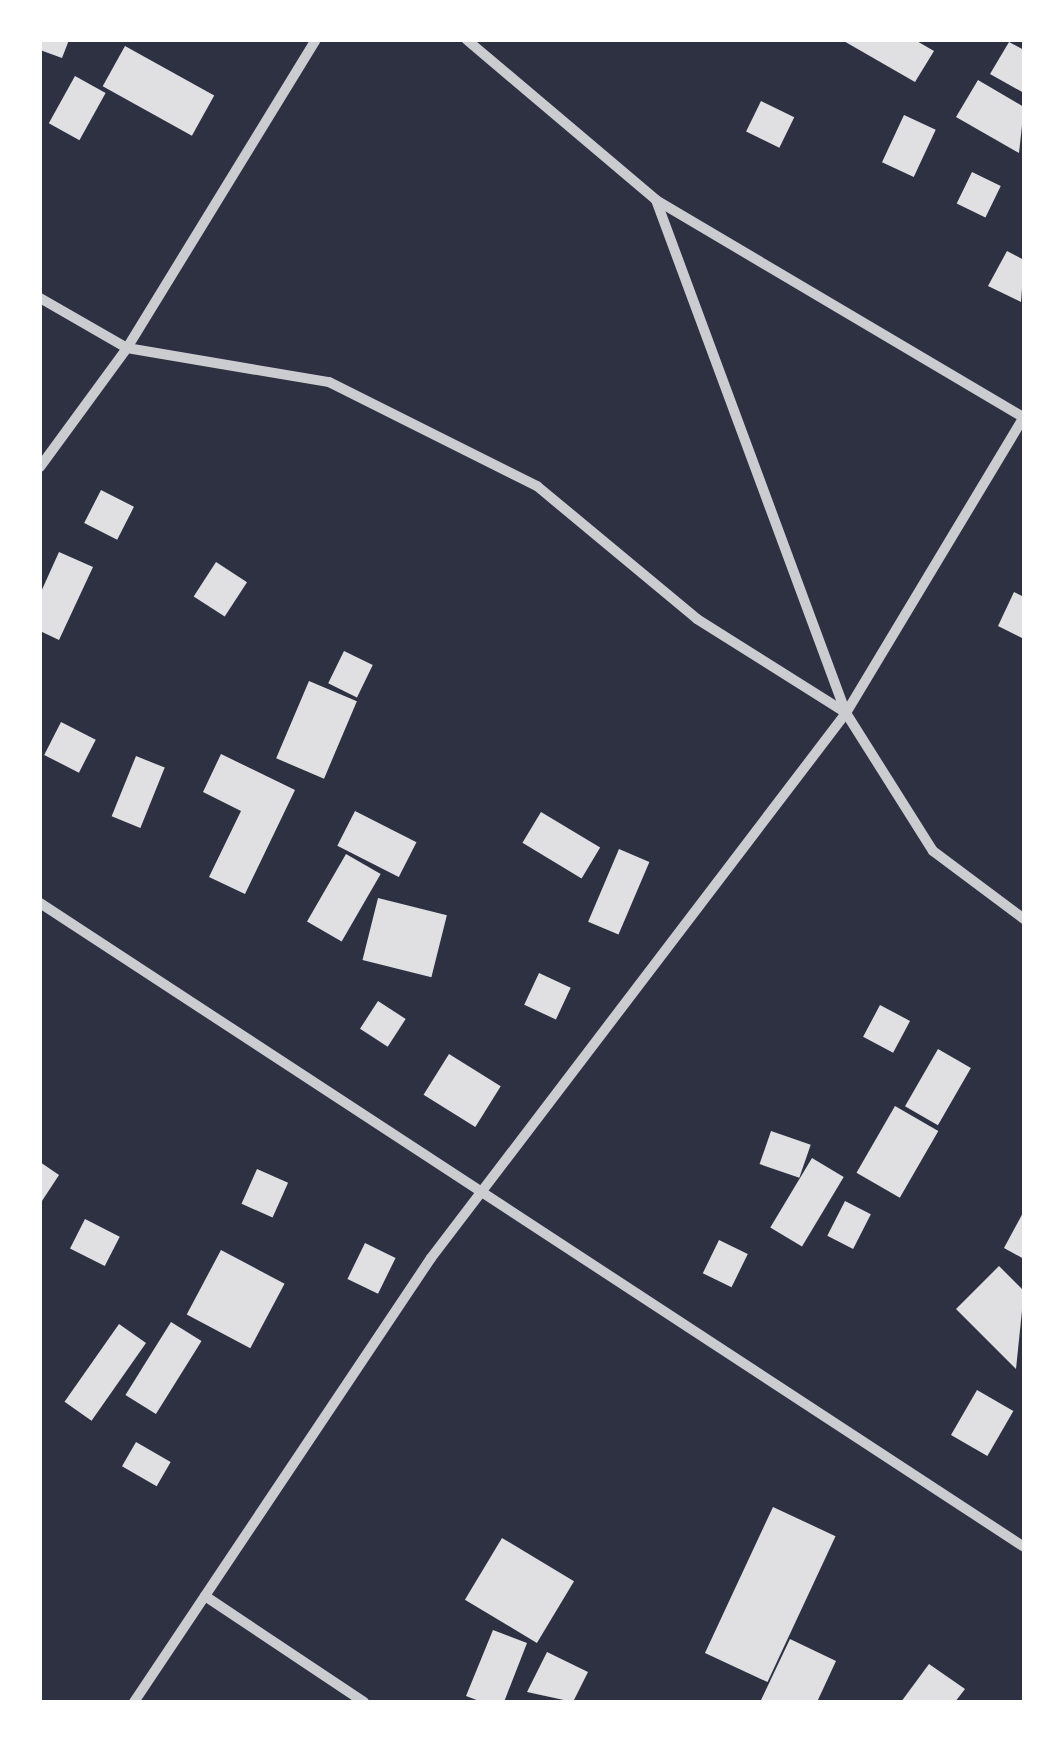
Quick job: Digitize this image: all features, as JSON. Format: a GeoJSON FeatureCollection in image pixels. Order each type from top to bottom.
{"type":"FeatureCollection","features":[{"type":"Feature","properties":{"kind":"street"},"geometry":{"type":"LineString","coordinates":[[40,468],[127,348],[316,40]]}},
{"type":"Feature","properties":{"kind":"street"},"geometry":{"type":"LineString","coordinates":[[134,1702],[478,1198],[846,712],[1024,418],[656,200],[467,40]]}},
{"type":"Feature","properties":{"kind":"street"},"geometry":{"type":"LineString","coordinates":[[656,200],[846,712],[933,851],[1024,919]]}},
{"type":"Feature","properties":{"kind":"street"},"geometry":{"type":"LineString","coordinates":[[40,298],[127,348],[329,382],[520,478],[697,619],[846,712]]}},
{"type":"Feature","properties":{"kind":"street"},"geometry":{"type":"LineString","coordinates":[[40,903],[478,1198],[1024,1548]]}},
{"type":"Feature","properties":{"kind":"street"},"geometry":{"type":"LineString","coordinates":[[204,1596],[364,1702]]}},
{"type":"Feature","properties":{"kind":"building"},"geometry":{"type":"Polygon","coordinates":[[[40,40],[69,40],[62,58],[40,50],[40,40]]]}},
{"type":"Feature","properties":{"kind":"building"},"geometry":{"type":"Polygon","coordinates":[[[842,40],[915,40],[934,51],[915,82],[842,40]]]}},
{"type":"Feature","properties":{"kind":"building"},"geometry":{"type":"Polygon","coordinates":[[[1009,42],[1024,50],[1024,93],[990,74],[1009,42]]]}},
{"type":"Feature","properties":{"kind":"building"},"geometry":{"type":"Polygon","coordinates":[[[125,46],[214,95],[192,136],[103,86],[125,46]]]}},
{"type":"Feature","properties":{"kind":"building"},"geometry":{"type":"Polygon","coordinates":[[[75,76],[106,93],[79,140],[49,123],[75,76]]]}},
{"type":"Feature","properties":{"kind":"building"},"geometry":{"type":"Polygon","coordinates":[[[978,80],[1024,107],[1019,153],[956,117],[978,80]]]}},
{"type":"Feature","properties":{"kind":"building"},"geometry":{"type":"Polygon","coordinates":[[[761,101],[794,117],[779,148],[746,132],[761,101]]]}},
{"type":"Feature","properties":{"kind":"building"},"geometry":{"type":"Polygon","coordinates":[[[904,115],[936,130],[914,177],[882,162],[904,115]]]}},
{"type":"Feature","properties":{"kind":"building"},"geometry":{"type":"Polygon","coordinates":[[[972,172],[1001,186],[985,217],[957,203],[972,172]]]}},
{"type":"Feature","properties":{"kind":"building"},"geometry":{"type":"Polygon","coordinates":[[[1007,251],[1024,260],[1021,302],[988,286],[1007,251]]]}},
{"type":"Feature","properties":{"kind":"building"},"geometry":{"type":"Polygon","coordinates":[[[101,490],[134,507],[117,540],[84,523],[101,490]]]}},
{"type":"Feature","properties":{"kind":"building"},"geometry":{"type":"Polygon","coordinates":[[[59,552],[93,567],[59,640],[40,631],[40,594],[59,552]]]}},
{"type":"Feature","properties":{"kind":"building"},"geometry":{"type":"Polygon","coordinates":[[[216,562],[247,582],[225,617],[194,596],[216,562]]]}},
{"type":"Feature","properties":{"kind":"building"},"geometry":{"type":"Polygon","coordinates":[[[1014,592],[1024,597],[1024,639],[998,626],[1014,592]]]}},
{"type":"Feature","properties":{"kind":"building"},"geometry":{"type":"Polygon","coordinates":[[[344,651],[373,665],[357,697],[328,683],[344,651]]]}},
{"type":"Feature","properties":{"kind":"building"},"geometry":{"type":"Polygon","coordinates":[[[309,681],[357,701],[324,779],[276,758],[309,681]]]}},
{"type":"Feature","properties":{"kind":"building"},"geometry":{"type":"Polygon","coordinates":[[[61,722],[96,740],[79,773],[44,755],[61,722]]]}},
{"type":"Feature","properties":{"kind":"building"},"geometry":{"type":"Polygon","coordinates":[[[221,754],[295,790],[245,894],[209,877],[241,811],[203,792],[221,754]]]}},
{"type":"Feature","properties":{"kind":"building"},"geometry":{"type":"Polygon","coordinates":[[[136,756],[165,768],[140,828],[112,816],[136,756]]]}},
{"type":"Feature","properties":{"kind":"building"},"geometry":{"type":"Polygon","coordinates":[[[355,811],[416,842],[399,877],[337,846],[355,811]]]}},
{"type":"Feature","properties":{"kind":"building"},"geometry":{"type":"Polygon","coordinates":[[[541,812],[600,848],[582,878],[522,843],[541,812]]]}},
{"type":"Feature","properties":{"kind":"building"},"geometry":{"type":"Polygon","coordinates":[[[619,849],[649,862],[619,935],[588,922],[619,849]]]}},
{"type":"Feature","properties":{"kind":"building"},"geometry":{"type":"Polygon","coordinates":[[[346,854],[381,874],[342,942],[307,922],[346,854]]]}},
{"type":"Feature","properties":{"kind":"building"},"geometry":{"type":"Polygon","coordinates":[[[378,898],[447,915],[431,977],[363,960],[378,898]]]}},
{"type":"Feature","properties":{"kind":"building"},"geometry":{"type":"Polygon","coordinates":[[[539,973],[571,988],[556,1020],[524,1005],[539,973]]]}},
{"type":"Feature","properties":{"kind":"building"},"geometry":{"type":"Polygon","coordinates":[[[378,1001],[406,1019],[388,1047],[360,1029],[378,1001]]]}},
{"type":"Feature","properties":{"kind":"building"},"geometry":{"type":"Polygon","coordinates":[[[880,1005],[910,1021],[893,1053],[863,1037],[880,1005]]]}},
{"type":"Feature","properties":{"kind":"building"},"geometry":{"type":"Polygon","coordinates":[[[938,1049],[971,1068],[938,1125],[905,1106],[938,1049]]]}},
{"type":"Feature","properties":{"kind":"building"},"geometry":{"type":"Polygon","coordinates":[[[449,1054],[501,1086],[475,1127],[424,1095],[449,1054]]]}},
{"type":"Feature","properties":{"kind":"building"},"geometry":{"type":"Polygon","coordinates":[[[895,1106],[938,1131],[900,1198],[856,1173],[895,1106]]]}},
{"type":"Feature","properties":{"kind":"building"},"geometry":{"type":"Polygon","coordinates":[[[771,1131],[811,1145],[799,1178],[760,1164],[771,1131]]]}},
{"type":"Feature","properties":{"kind":"building"},"geometry":{"type":"Polygon","coordinates":[[[812,1158],[844,1177],[802,1246],[770,1227],[812,1158]]]}},
{"type":"Feature","properties":{"kind":"building"},"geometry":{"type":"Polygon","coordinates":[[[40,1162],[59,1175],[40,1204],[40,1162]]]}},
{"type":"Feature","properties":{"kind":"building"},"geometry":{"type":"Polygon","coordinates":[[[257,1169],[288,1183],[273,1218],[242,1204],[257,1169]]]}},
{"type":"Feature","properties":{"kind":"building"},"geometry":{"type":"Polygon","coordinates":[[[845,1201],[871,1214],[853,1249],[827,1236],[845,1201]]]}},
{"type":"Feature","properties":{"kind":"building"},"geometry":{"type":"Polygon","coordinates":[[[1024,1211],[1024,1259],[1004,1248],[1024,1211]]]}},
{"type":"Feature","properties":{"kind":"building"},"geometry":{"type":"Polygon","coordinates":[[[85,1219],[120,1237],[105,1266],[70,1248],[85,1219]]]}},
{"type":"Feature","properties":{"kind":"building"},"geometry":{"type":"Polygon","coordinates":[[[719,1240],[748,1254],[732,1287],[703,1273],[719,1240]]]}},
{"type":"Feature","properties":{"kind":"building"},"geometry":{"type":"Polygon","coordinates":[[[365,1243],[396,1258],[378,1294],[347,1279],[365,1243]]]}},
{"type":"Feature","properties":{"kind":"building"},"geometry":{"type":"Polygon","coordinates":[[[221,1250],[285,1284],[250,1348],[187,1314],[221,1250]]]}},
{"type":"Feature","properties":{"kind":"building"},"geometry":{"type":"Polygon","coordinates":[[[999,1266],[1024,1291],[1016,1369],[956,1309],[999,1266]]]}},
{"type":"Feature","properties":{"kind":"building"},"geometry":{"type":"Polygon","coordinates":[[[171,1322],[202,1341],[156,1414],[125,1395],[171,1322]]]}},
{"type":"Feature","properties":{"kind":"building"},"geometry":{"type":"Polygon","coordinates":[[[119,1324],[146,1343],[92,1421],[65,1402],[119,1324]]]}},
{"type":"Feature","properties":{"kind":"building"},"geometry":{"type":"Polygon","coordinates":[[[977,1390],[1013,1411],[987,1456],[951,1435],[977,1390]]]}},
{"type":"Feature","properties":{"kind":"building"},"geometry":{"type":"Polygon","coordinates":[[[136,1442],[171,1462],[157,1486],[122,1466],[136,1442]]]}},
{"type":"Feature","properties":{"kind":"building"},"geometry":{"type":"Polygon","coordinates":[[[773,1507],[836,1536],[767,1682],[705,1653],[773,1507]]]}},
{"type":"Feature","properties":{"kind":"building"},"geometry":{"type":"Polygon","coordinates":[[[502,1538],[574,1581],[537,1643],[465,1600],[502,1538]]]}},
{"type":"Feature","properties":{"kind":"building"},"geometry":{"type":"Polygon","coordinates":[[[493,1630],[527,1643],[504,1702],[482,1702],[466,1696],[493,1630]]]}},
{"type":"Feature","properties":{"kind":"building"},"geometry":{"type":"Polygon","coordinates":[[[790,1639],[836,1661],[817,1702],[761,1700],[790,1639]]]}},
{"type":"Feature","properties":{"kind":"building"},"geometry":{"type":"Polygon","coordinates":[[[547,1652],[588,1672],[573,1702],[527,1692],[547,1652]]]}},
{"type":"Feature","properties":{"kind":"building"},"geometry":{"type":"Polygon","coordinates":[[[929,1664],[965,1689],[955,1702],[901,1702],[929,1664]]]}}]}
